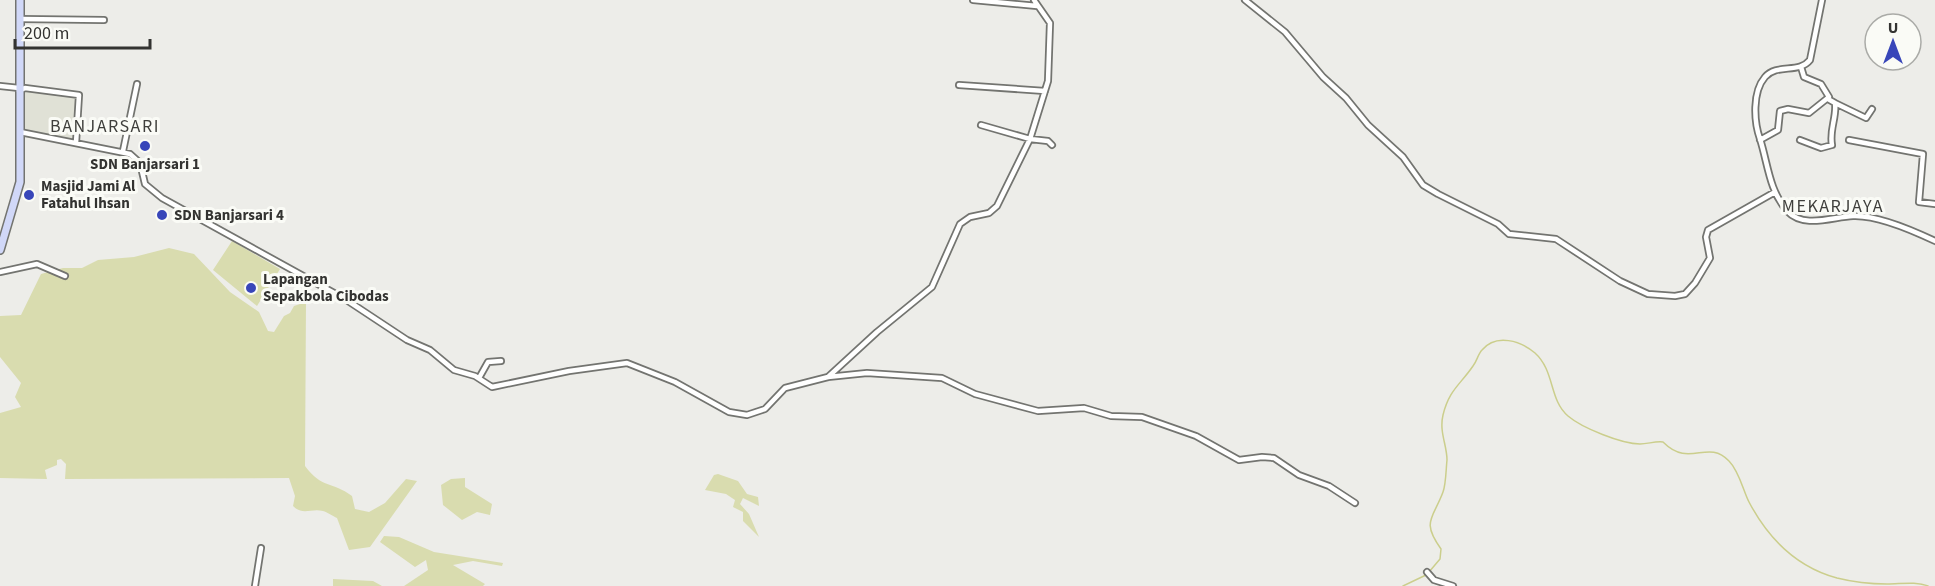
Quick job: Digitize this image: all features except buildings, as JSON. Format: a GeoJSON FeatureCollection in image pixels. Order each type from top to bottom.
{"type":"FeatureCollection","features":[{"type":"Feature","properties":{"kind":"main road"},"geometry":{"type":"LineString","coordinates":[[0,250],[19,188],[20,0]]}},
{"type":"Feature","properties":{"kind":"street"},"geometry":{"type":"LineString","coordinates":[[828,377],[877,332],[932,287],[940,275],[946,250],[958,226],[970,217],[994,210],[1030,139],[1045,91],[1050,23],[1036,3],[973,0]]}},
{"type":"Feature","properties":{"kind":"street"},"geometry":{"type":"LineString","coordinates":[[1245,0],[1285,32],[1323,77],[1347,98],[1368,125],[1403,157],[1423,185],[1498,224],[1511,234],[1551,237],[1642,292],[1679,296],[1695,283],[1710,258],[1706,237],[1708,230],[1774,192]]}},
{"type":"Feature","properties":{"kind":"street"},"geometry":{"type":"LineString","coordinates":[[1822,0],[1812,56],[1806,65],[1774,71],[1763,79],[1755,118],[1774,192],[1787,211],[1797,217],[1824,221],[1854,216],[1863,217],[1917,231],[1935,241]]}},
{"type":"Feature","properties":{"kind":"street"},"geometry":{"type":"LineString","coordinates":[[20,19],[104,20]]}},
{"type":"Feature","properties":{"kind":"street"},"geometry":{"type":"LineString","coordinates":[[1801,67],[1804,77],[1821,84],[1828,91],[1828,99]]}},
{"type":"Feature","properties":{"kind":"street"},"geometry":{"type":"LineString","coordinates":[[123,151],[137,84]]}},
{"type":"Feature","properties":{"kind":"street"},"geometry":{"type":"LineString","coordinates":[[959,85],[1045,91]]}},
{"type":"Feature","properties":{"kind":"street"},"geometry":{"type":"LineString","coordinates":[[0,86],[19,90],[25,88],[80,95],[76,142]]}},
{"type":"Feature","properties":{"kind":"street"},"geometry":{"type":"LineString","coordinates":[[1828,99],[1866,118],[1872,109]]}},
{"type":"Feature","properties":{"kind":"street"},"geometry":{"type":"LineString","coordinates":[[1760,140],[1778,130],[1780,111],[1788,109],[1809,113],[1828,99]]}},
{"type":"Feature","properties":{"kind":"street"},"geometry":{"type":"LineString","coordinates":[[1800,140],[1821,148],[1831,146],[1835,103]]}},
{"type":"Feature","properties":{"kind":"street"},"geometry":{"type":"LineString","coordinates":[[981,125],[1030,139],[1048,141],[1052,145]]}},
{"type":"Feature","properties":{"kind":"street"},"geometry":{"type":"LineString","coordinates":[[20,132],[123,151],[137,158],[145,184],[162,198],[345,299],[413,344],[425,347],[456,371],[479,378],[488,385],[497,387],[569,371],[627,363],[675,382],[729,412],[747,415],[765,409],[785,388],[828,377],[867,373],[942,378],[975,394],[1038,411],[1084,408],[1111,416],[1142,417],[1196,436],[1239,460],[1274,458],[1299,475],[1329,486],[1354,503]]}},
{"type":"Feature","properties":{"kind":"street"},"geometry":{"type":"LineString","coordinates":[[1849,140],[1923,154],[1919,202],[1935,204]]}},
{"type":"Feature","properties":{"kind":"street"},"geometry":{"type":"LineString","coordinates":[[0,272],[38,264],[65,276]]}},
{"type":"Feature","properties":{"kind":"street"},"geometry":{"type":"LineString","coordinates":[[479,378],[488,362],[501,361]]}},
{"type":"Feature","properties":{"kind":"street"},"geometry":{"type":"LineString","coordinates":[[255,586],[261,548]]}},
{"type":"Feature","properties":{"kind":"street"},"geometry":{"type":"LineString","coordinates":[[1427,572],[1431,578],[1453,586]]}},
{"type":"Feature","properties":{"kind":"shaded area"},"geometry":{"type":"Polygon","coordinates":[[[25,88],[76,96],[78,106],[75,141],[22,131],[21,91],[25,88]]]}},
{"type":"Feature","properties":{"kind":"green space","name":"Lapangan Sepakbola Cibodas"},"geometry":{"type":"Polygon","coordinates":[[[232,241],[280,269],[257,306],[213,270],[232,241]]]}},
{"type":"Feature","properties":{"kind":"green space"},"geometry":{"type":"Polygon","coordinates":[[[169,248],[194,254],[230,292],[259,312],[268,331],[274,332],[284,316],[290,313],[294,306],[306,302],[305,466],[322,482],[352,496],[355,509],[369,512],[385,503],[406,479],[417,481],[370,547],[349,550],[337,518],[323,511],[300,511],[293,506],[295,496],[289,478],[65,479],[66,464],[61,459],[57,460],[57,465],[45,470],[47,479],[0,478],[0,413],[21,407],[15,397],[21,383],[0,357],[0,316],[21,315],[41,274],[63,268],[82,268],[98,260],[134,257],[169,248]]]}},
{"type":"Feature","properties":{"kind":"green space"},"geometry":{"type":"Polygon","coordinates":[[[718,474],[738,481],[747,494],[758,497],[759,506],[743,498],[740,504],[749,514],[759,537],[743,521],[743,512],[733,507],[735,500],[726,494],[705,490],[714,475],[718,474]]]}},
{"type":"Feature","properties":{"kind":"green space"},"geometry":{"type":"Polygon","coordinates":[[[465,478],[465,487],[492,504],[490,515],[477,512],[462,520],[443,505],[441,485],[451,479],[465,478]]]}},
{"type":"Feature","properties":{"kind":"green space"},"geometry":{"type":"Polygon","coordinates":[[[384,536],[399,537],[434,552],[503,563],[502,566],[473,561],[453,565],[485,584],[483,586],[404,586],[428,570],[426,560],[415,567],[380,542],[384,536]]]}},
{"type":"Feature","properties":{"kind":"green space"},"geometry":{"type":"Polygon","coordinates":[[[333,579],[373,581],[382,586],[333,586],[333,579]]]}},
{"type":"Feature","properties":{"kind":"waterway"},"geometry":{"type":"LineString","coordinates":[[1429,572],[1440,559],[1441,549],[1430,526],[1445,481],[1447,454],[1442,427],[1445,406],[1479,353],[1488,345],[1501,340],[1516,342],[1535,353],[1546,368],[1562,409],[1568,416],[1592,430],[1632,443],[1663,442],[1673,450],[1682,453],[1713,452],[1721,455],[1736,470],[1749,502],[1765,528],[1785,549],[1809,567],[1849,581],[1881,584],[1913,583],[1928,586]]}},
{"type":"Feature","properties":{"kind":"waterway"},"geometry":{"type":"LineString","coordinates":[[1403,586],[1426,575]]}},
{"type":"Feature","properties":{"kind":"place","name":"SDN Banjarsari 1"},"geometry":{"type":"Point","coordinates":[145,146]}},
{"type":"Feature","properties":{"kind":"place","name":"Masjid Jami Al Fatahul Ihsan"},"geometry":{"type":"Point","coordinates":[29,195]}},
{"type":"Feature","properties":{"kind":"place","name":"SDN Banjarsari 4"},"geometry":{"type":"Point","coordinates":[162,215]}},
{"type":"Feature","properties":{"kind":"place","name":"Lapangan Sepakbola Cibodas"},"geometry":{"type":"Point","coordinates":[251,288]}},
{"type":"Feature","properties":{"kind":"district","name":"BANJARSARI"},"geometry":{"type":"Point","coordinates":[105,126]}},
{"type":"Feature","properties":{"kind":"district","name":"MEKARJAYA"},"geometry":{"type":"Point","coordinates":[1833,206]}}]}
